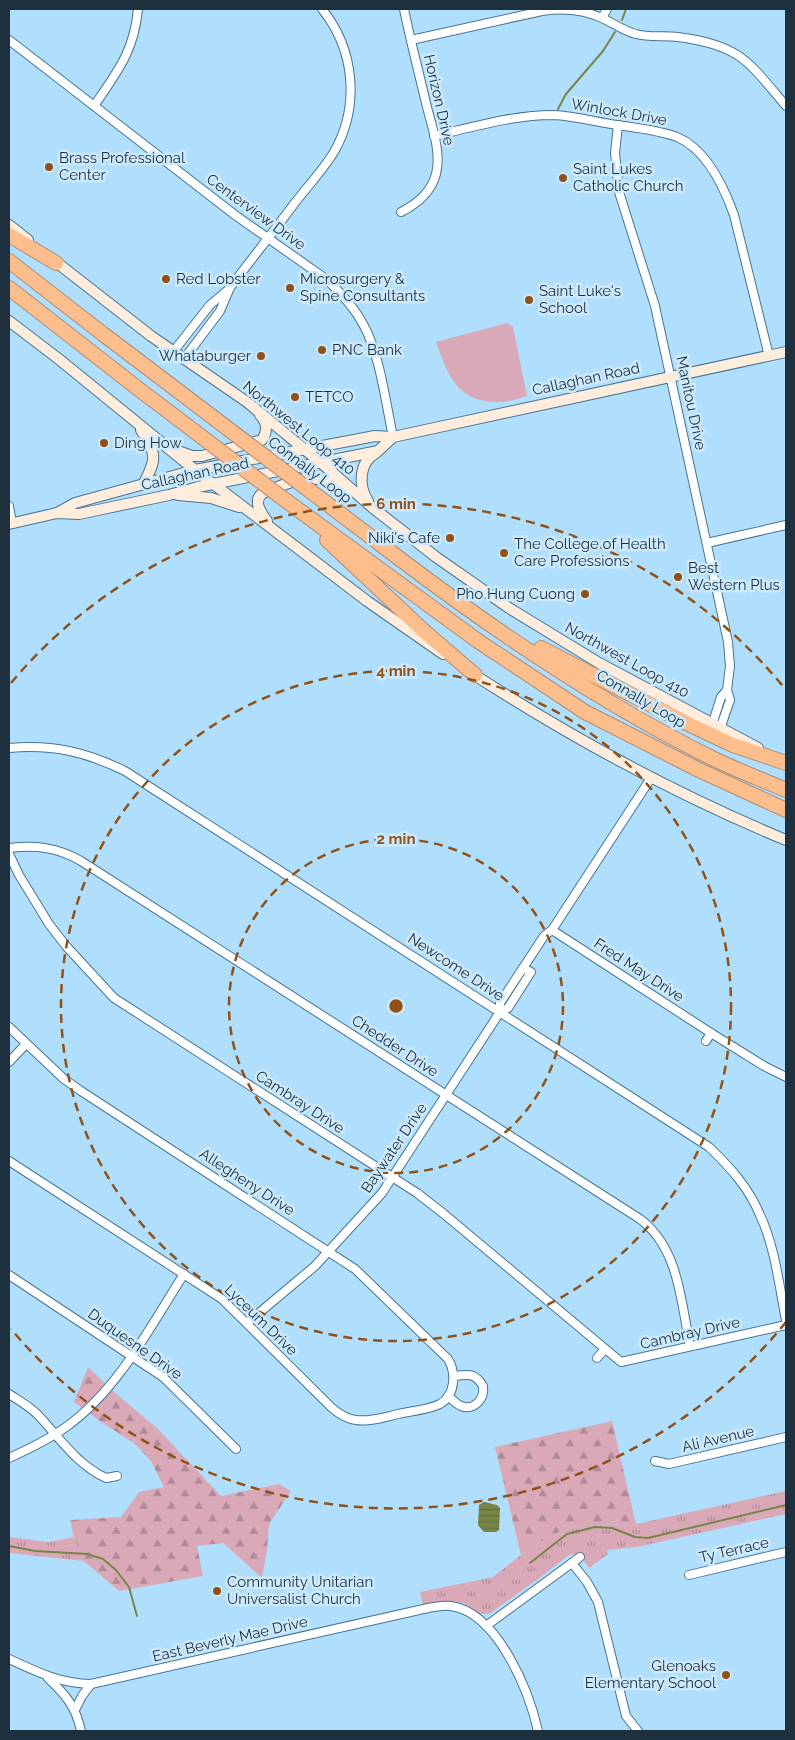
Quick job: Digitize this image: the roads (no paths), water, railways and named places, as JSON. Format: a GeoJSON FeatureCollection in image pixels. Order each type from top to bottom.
{"type":"FeatureCollection","features":[{"type":"Feature","properties":{"kind":"highway"},"geometry":{"type":"LineString","coordinates":[[9,235],[56,263]]}},
{"type":"Feature","properties":{"kind":"highway","name":"Connally Loop"},"geometry":{"type":"LineString","coordinates":[[9,261],[471,613],[598,694],[658,729],[717,760],[786,790]]}},
{"type":"Feature","properties":{"kind":"highway"},"geometry":{"type":"LineString","coordinates":[[9,288],[281,497],[478,641],[585,712],[699,770],[786,810]]}},
{"type":"Feature","properties":{"kind":"highway"},"geometry":{"type":"LineString","coordinates":[[281,497],[474,675]]}},
{"type":"Feature","properties":{"kind":"highway"},"geometry":{"type":"LineString","coordinates":[[400,559],[553,655],[684,722],[733,744],[786,762]]}},
{"type":"Feature","properties":{"kind":"main road","name":"Northwest Loop 410"},"geometry":{"type":"LineString","coordinates":[[9,225],[173,352],[247,402],[373,508],[436,556],[535,625],[599,664],[786,762]]}},
{"type":"Feature","properties":{"kind":"main road"},"geometry":{"type":"LineString","coordinates":[[9,322],[213,484],[406,630],[555,725],[651,778],[737,820],[786,840]]}},
{"type":"Feature","properties":{"kind":"main road","name":"Callaghan Road"},"geometry":{"type":"LineString","coordinates":[[57,513],[75,503],[195,470],[375,436],[393,437],[786,352]]}},
{"type":"Feature","properties":{"kind":"main road"},"geometry":{"type":"LineString","coordinates":[[165,445],[192,456],[202,456],[262,440],[265,435],[266,423],[247,402]]}},
{"type":"Feature","properties":{"kind":"main road"},"geometry":{"type":"LineString","coordinates":[[137,422],[152,447],[154,455],[150,471],[142,485]]}},
{"type":"Feature","properties":{"kind":"main road"},"geometry":{"type":"LineString","coordinates":[[373,508],[365,496],[362,478],[366,462],[393,437]]}},
{"type":"Feature","properties":{"kind":"main road","name":"Callaghan Road"},"geometry":{"type":"LineString","coordinates":[[11,523],[57,513],[80,514],[213,484],[378,451]]}},
{"type":"Feature","properties":{"kind":"main road"},"geometry":{"type":"LineString","coordinates":[[271,528],[259,506],[258,499],[263,493],[294,480],[313,477],[328,480],[352,489]]}},
{"type":"Feature","properties":{"kind":"main road"},"geometry":{"type":"LineString","coordinates":[[169,495],[212,498],[253,514]]}},
{"type":"Feature","properties":{"kind":"street"},"geometry":{"type":"LineString","coordinates":[[94,106],[128,54],[135,33],[138,9]]}},
{"type":"Feature","properties":{"kind":"street"},"geometry":{"type":"LineString","coordinates":[[173,352],[210,305],[229,289],[330,158],[340,140],[348,116],[351,88],[349,64],[340,37],[322,9]]}},
{"type":"Feature","properties":{"kind":"street","name":"Horizon Drive"},"geometry":{"type":"LineString","coordinates":[[401,212],[413,206],[422,198],[432,184],[438,162],[434,136],[404,9]]}},
{"type":"Feature","properties":{"kind":"street"},"geometry":{"type":"LineString","coordinates":[[602,18],[607,9]]}},
{"type":"Feature","properties":{"kind":"street"},"geometry":{"type":"LineString","coordinates":[[411,40],[551,10],[581,11],[646,37],[669,36],[687,38],[726,47],[752,66],[786,106]]}},
{"type":"Feature","properties":{"kind":"street","name":"Centerview Drive"},"geometry":{"type":"LineString","coordinates":[[9,40],[268,239],[336,288],[355,310],[372,343],[393,437]]}},
{"type":"Feature","properties":{"kind":"street","name":"Winlock Drive"},"geometry":{"type":"LineString","coordinates":[[434,136],[526,116],[569,116],[659,132],[678,138],[693,148],[716,174],[728,196],[769,356]]}},
{"type":"Feature","properties":{"kind":"street","name":"Manitou Drive"},"geometry":{"type":"LineString","coordinates":[[618,125],[615,153],[619,192],[651,290],[707,543],[729,654],[727,690],[730,700],[716,727]]}},
{"type":"Feature","properties":{"kind":"street"},"geometry":{"type":"LineString","coordinates":[[184,359],[220,311],[229,289]]}},
{"type":"Feature","properties":{"kind":"street"},"geometry":{"type":"LineString","coordinates":[[9,506],[11,523]]}},
{"type":"Feature","properties":{"kind":"street"},"geometry":{"type":"LineString","coordinates":[[707,543],[786,525]]}},
{"type":"Feature","properties":{"kind":"street","name":"Newcome Drive"},"geometry":{"type":"LineString","coordinates":[[9,748],[29,746],[69,750],[88,755],[125,771],[709,1147],[725,1162],[749,1194],[760,1215],[769,1242],[786,1320]]}},
{"type":"Feature","properties":{"kind":"street","name":"Baywater Drive"},"geometry":{"type":"LineString","coordinates":[[500,1012],[500,1003],[544,936],[552,930],[651,778]]}},
{"type":"Feature","properties":{"kind":"street","name":"Chedder Drive"},"geometry":{"type":"LineString","coordinates":[[9,848],[26,846],[46,847],[64,852],[81,861],[650,1227],[660,1239],[670,1258],[690,1346]]}},
{"type":"Feature","properties":{"kind":"street","name":"Cambray Drive"},"geometry":{"type":"LineString","coordinates":[[9,854],[48,924],[114,998],[393,1178],[444,1214],[622,1362],[786,1325]]}},
{"type":"Feature","properties":{"kind":"street","name":"Fred May Drive"},"geometry":{"type":"LineString","coordinates":[[552,930],[711,1033],[764,1066],[786,1076]]}},
{"type":"Feature","properties":{"kind":"street","name":"Baywater Drive"},"geometry":{"type":"LineString","coordinates":[[247,1323],[315,1266],[382,1194],[500,1012],[508,1008],[529,976],[521,971]]}},
{"type":"Feature","properties":{"kind":"street","name":"Allegheny Drive"},"geometry":{"type":"LineString","coordinates":[[9,1028],[81,1092],[355,1269],[448,1359],[454,1379]]}},
{"type":"Feature","properties":{"kind":"street"},"geometry":{"type":"LineString","coordinates":[[706,1042],[711,1033]]}},
{"type":"Feature","properties":{"kind":"street"},"geometry":{"type":"LineString","coordinates":[[9,1062],[26,1044]]}},
{"type":"Feature","properties":{"kind":"street","name":"Lyceum Drive"},"geometry":{"type":"LineString","coordinates":[[9,1162],[222,1299],[332,1408],[346,1418],[367,1421],[440,1404],[448,1396]]}},
{"type":"Feature","properties":{"kind":"street"},"geometry":{"type":"LineString","coordinates":[[9,1458],[54,1435],[84,1413],[101,1396],[131,1356],[184,1274]]}},
{"type":"Feature","properties":{"kind":"street","name":"Duquesne Drive"},"geometry":{"type":"LineString","coordinates":[[9,1275],[163,1378],[236,1449]]}},
{"type":"Feature","properties":{"kind":"street"},"geometry":{"type":"LineString","coordinates":[[597,1358],[605,1348]]}},
{"type":"Feature","properties":{"kind":"street"},"geometry":{"type":"LineString","coordinates":[[469,1374],[476,1378],[483,1386],[483,1395],[479,1402],[468,1407],[458,1404],[448,1396],[454,1379],[469,1374]]}},
{"type":"Feature","properties":{"kind":"street"},"geometry":{"type":"LineString","coordinates":[[9,1394],[32,1410],[76,1458],[89,1469],[106,1478],[118,1476]]}},
{"type":"Feature","properties":{"kind":"street","name":"Ali Avenue"},"geometry":{"type":"LineString","coordinates":[[655,1461],[670,1464],[786,1437]]}},
{"type":"Feature","properties":{"kind":"street","name":"Ty Terrace"},"geometry":{"type":"LineString","coordinates":[[689,1575],[786,1552]]}},
{"type":"Feature","properties":{"kind":"street"},"geometry":{"type":"LineString","coordinates":[[486,1626],[580,1557]]}},
{"type":"Feature","properties":{"kind":"street"},"geometry":{"type":"LineString","coordinates":[[572,1563],[587,1582],[598,1602],[626,1716],[638,1731]]}},
{"type":"Feature","properties":{"kind":"street","name":"East Beverly Mae Drive"},"geometry":{"type":"LineString","coordinates":[[9,1659],[47,1676],[74,1683],[91,1684],[441,1606],[452,1606],[471,1614],[486,1626],[512,1662],[522,1680],[534,1712],[538,1731]]}},
{"type":"Feature","properties":{"kind":"street"},"geometry":{"type":"LineString","coordinates":[[47,1676],[60,1689],[75,1710],[81,1731]]}},
{"type":"Feature","properties":{"kind":"street"},"geometry":{"type":"LineString","coordinates":[[75,1710],[91,1684]]}},
{"type":"Feature","properties":{"kind":"waterway"},"geometry":{"type":"LineString","coordinates":[[622,20],[626,9]]}},
{"type":"Feature","properties":{"kind":"waterway"},"geometry":{"type":"LineString","coordinates":[[558,109],[566,94],[603,51],[615,32]]}},
{"type":"Feature","properties":{"kind":"waterway"},"geometry":{"type":"LineString","coordinates":[[530,1563],[567,1534],[595,1527],[612,1528],[635,1537],[648,1538],[786,1505]]}},
{"type":"Feature","properties":{"kind":"waterway"},"geometry":{"type":"LineString","coordinates":[[9,1546],[35,1551],[87,1554],[103,1559],[116,1570],[129,1587],[137,1616]]}},
{"type":"Feature","properties":{"kind":"place","name":"Brass Professional Center"},"geometry":{"type":"Point","coordinates":[49,167]}},
{"type":"Feature","properties":{"kind":"place","name":"Saint Lukes Catholic Church"},"geometry":{"type":"Point","coordinates":[563,178]}},
{"type":"Feature","properties":{"kind":"place","name":"Red Lobster"},"geometry":{"type":"Point","coordinates":[166,279]}},
{"type":"Feature","properties":{"kind":"place","name":"Microsurgery & Spine Consultants"},"geometry":{"type":"Point","coordinates":[290,288]}},
{"type":"Feature","properties":{"kind":"place","name":"Saint Luke's School"},"geometry":{"type":"Point","coordinates":[529,300]}},
{"type":"Feature","properties":{"kind":"place","name":"PNC Bank"},"geometry":{"type":"Point","coordinates":[322,350]}},
{"type":"Feature","properties":{"kind":"place","name":"Whataburger"},"geometry":{"type":"Point","coordinates":[261,356]}},
{"type":"Feature","properties":{"kind":"place","name":"TETCO"},"geometry":{"type":"Point","coordinates":[295,397]}},
{"type":"Feature","properties":{"kind":"place","name":"Ding How"},"geometry":{"type":"Point","coordinates":[104,443]}},
{"type":"Feature","properties":{"kind":"place","name":"Niki's Cafe"},"geometry":{"type":"Point","coordinates":[450,538]}},
{"type":"Feature","properties":{"kind":"place","name":"The College of Health Care Professions"},"geometry":{"type":"Point","coordinates":[504,553]}},
{"type":"Feature","properties":{"kind":"place","name":"Best Western Plus"},"geometry":{"type":"Point","coordinates":[678,577]}},
{"type":"Feature","properties":{"kind":"place","name":"Pho Hung Cuong"},"geometry":{"type":"Point","coordinates":[585,594]}},
{"type":"Feature","properties":{"kind":"place","name":"Community Unitarian Universalist Church"},"geometry":{"type":"Point","coordinates":[217,1591]}},
{"type":"Feature","properties":{"kind":"place","name":"Glenoaks Elementary School"},"geometry":{"type":"Point","coordinates":[726,1675]}}]}
